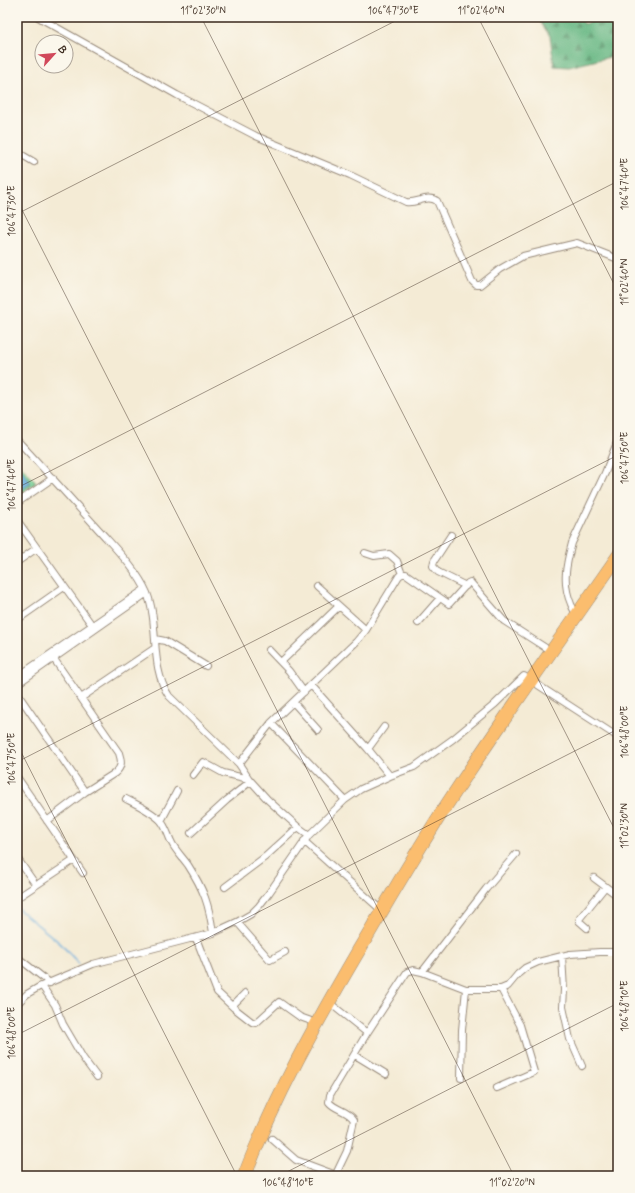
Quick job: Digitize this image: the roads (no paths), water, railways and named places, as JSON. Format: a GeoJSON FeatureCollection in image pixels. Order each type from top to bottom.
{"type":"FeatureCollection","features":[{"type":"Feature","properties":{"kind":"main road"},"geometry":{"type":"LineString","coordinates":[[241,1176],[272,1102],[314,1022],[380,909],[446,800],[553,650],[618,551]]}},
{"type":"Feature","properties":{"kind":"main road"},"geometry":{"type":"LineString","coordinates":[[577,615],[618,561]]}},
{"type":"Feature","properties":{"kind":"main road"},"geometry":{"type":"LineString","coordinates":[[248,1176],[287,1085],[331,1004],[434,830],[532,680]]}},
{"type":"Feature","properties":{"kind":"street"},"geometry":{"type":"LineString","coordinates":[[38,17],[177,95],[258,137],[350,175],[406,202],[410,203],[433,198],[437,201],[472,281],[476,286],[480,285],[500,269],[523,256],[570,244],[577,243],[618,259]]}},
{"type":"Feature","properties":{"kind":"street"},"geometry":{"type":"LineString","coordinates":[[17,152],[34,162]]}},
{"type":"Feature","properties":{"kind":"street"},"geometry":{"type":"LineString","coordinates":[[17,440],[113,546],[135,573],[146,591],[152,616],[155,648],[164,688],[169,696],[239,764],[250,780],[268,800],[298,827],[309,834]]}},
{"type":"Feature","properties":{"kind":"street"},"geometry":{"type":"LineString","coordinates":[[577,615],[566,591],[565,584],[572,543],[605,473],[618,440]]}},
{"type":"Feature","properties":{"kind":"street"},"geometry":{"type":"LineString","coordinates":[[17,504],[53,478]]}},
{"type":"Feature","properties":{"kind":"street"},"geometry":{"type":"LineString","coordinates":[[17,520],[93,628]]}},
{"type":"Feature","properties":{"kind":"street"},"geometry":{"type":"LineString","coordinates":[[451,535],[434,561],[433,566],[438,572],[466,586]]}},
{"type":"Feature","properties":{"kind":"street"},"geometry":{"type":"LineString","coordinates":[[17,562],[37,548]]}},
{"type":"Feature","properties":{"kind":"street"},"geometry":{"type":"LineString","coordinates":[[365,553],[374,556],[389,554],[397,561],[402,574]]}},
{"type":"Feature","properties":{"kind":"street"},"geometry":{"type":"LineString","coordinates":[[402,574],[406,574],[449,604],[470,582],[504,621],[553,650]]}},
{"type":"Feature","properties":{"kind":"street"},"geometry":{"type":"LineString","coordinates":[[239,764],[270,723],[351,648],[366,630],[399,576],[402,574]]}},
{"type":"Feature","properties":{"kind":"street"},"geometry":{"type":"LineString","coordinates":[[317,586],[366,630]]}},
{"type":"Feature","properties":{"kind":"street"},"geometry":{"type":"LineString","coordinates":[[17,620],[64,587]]}},
{"type":"Feature","properties":{"kind":"street"},"geometry":{"type":"LineString","coordinates":[[17,677],[93,628],[146,591]]}},
{"type":"Feature","properties":{"kind":"street"},"geometry":{"type":"LineString","coordinates":[[418,623],[440,598]]}},
{"type":"Feature","properties":{"kind":"street"},"geometry":{"type":"LineString","coordinates":[[281,662],[339,606]]}},
{"type":"Feature","properties":{"kind":"street"},"geometry":{"type":"LineString","coordinates":[[17,684],[54,659],[93,628]]}},
{"type":"Feature","properties":{"kind":"street"},"geometry":{"type":"LineString","coordinates":[[155,639],[169,643],[206,666]]}},
{"type":"Feature","properties":{"kind":"street"},"geometry":{"type":"LineString","coordinates":[[81,698],[155,648]]}},
{"type":"Feature","properties":{"kind":"street"},"geometry":{"type":"LineString","coordinates":[[268,650],[281,662],[304,692]]}},
{"type":"Feature","properties":{"kind":"street"},"geometry":{"type":"LineString","coordinates":[[47,820],[85,792],[116,774],[120,770],[121,760],[119,753],[54,659]]}},
{"type":"Feature","properties":{"kind":"street"},"geometry":{"type":"LineString","coordinates":[[17,1004],[27,994],[42,986],[93,964],[213,933],[251,914],[260,906],[309,834],[345,800],[362,788],[414,767],[453,739],[494,705],[524,676],[618,737]]}},
{"type":"Feature","properties":{"kind":"street"},"geometry":{"type":"LineString","coordinates":[[311,685],[390,776]]}},
{"type":"Feature","properties":{"kind":"street"},"geometry":{"type":"LineString","coordinates":[[17,693],[85,792]]}},
{"type":"Feature","properties":{"kind":"street"},"geometry":{"type":"LineString","coordinates":[[293,702],[318,730]]}},
{"type":"Feature","properties":{"kind":"street"},"geometry":{"type":"LineString","coordinates":[[270,723],[345,800]]}},
{"type":"Feature","properties":{"kind":"street"},"geometry":{"type":"LineString","coordinates":[[368,749],[384,727]]}},
{"type":"Feature","properties":{"kind":"street"},"geometry":{"type":"LineString","coordinates":[[193,775],[203,762],[223,773],[250,780]]}},
{"type":"Feature","properties":{"kind":"street"},"geometry":{"type":"LineString","coordinates":[[17,777],[83,873]]}},
{"type":"Feature","properties":{"kind":"street"},"geometry":{"type":"LineString","coordinates":[[190,833],[250,780]]}},
{"type":"Feature","properties":{"kind":"street"},"geometry":{"type":"LineString","coordinates":[[161,821],[177,791]]}},
{"type":"Feature","properties":{"kind":"street"},"geometry":{"type":"LineString","coordinates":[[126,800],[146,809],[161,821],[172,843],[187,863],[206,898],[210,910],[213,933]]}},
{"type":"Feature","properties":{"kind":"street"},"geometry":{"type":"LineString","coordinates":[[225,887],[265,857],[298,827]]}},
{"type":"Feature","properties":{"kind":"street"},"geometry":{"type":"LineString","coordinates":[[304,842],[380,909]]}},
{"type":"Feature","properties":{"kind":"street"},"geometry":{"type":"LineString","coordinates":[[422,972],[486,889],[516,854]]}},
{"type":"Feature","properties":{"kind":"street"},"geometry":{"type":"LineString","coordinates":[[17,858],[36,885]]}},
{"type":"Feature","properties":{"kind":"street"},"geometry":{"type":"LineString","coordinates":[[17,898],[74,860]]}},
{"type":"Feature","properties":{"kind":"street"},"geometry":{"type":"LineString","coordinates":[[594,878],[618,896]]}},
{"type":"Feature","properties":{"kind":"street"},"geometry":{"type":"LineString","coordinates":[[587,928],[581,923],[580,918],[606,887]]}},
{"type":"Feature","properties":{"kind":"street"},"geometry":{"type":"LineString","coordinates":[[237,922],[270,960],[285,952]]}},
{"type":"Feature","properties":{"kind":"street"},"geometry":{"type":"LineString","coordinates":[[196,938],[219,994],[252,1022],[256,1023],[277,1003],[281,1002],[300,1017],[314,1022]]}},
{"type":"Feature","properties":{"kind":"street"},"geometry":{"type":"LineString","coordinates":[[272,1139],[296,1160],[335,1175],[347,1152],[354,1120],[350,1115],[333,1106],[329,1102],[330,1095],[367,1033],[407,972],[413,970],[422,972],[466,989],[501,989],[531,964],[562,956],[600,952],[618,952]]}},
{"type":"Feature","properties":{"kind":"street"},"geometry":{"type":"LineString","coordinates":[[562,956],[564,990],[563,1007],[570,1039],[582,1066]]}},
{"type":"Feature","properties":{"kind":"street"},"geometry":{"type":"LineString","coordinates":[[17,957],[50,983]]}},
{"type":"Feature","properties":{"kind":"street"},"geometry":{"type":"LineString","coordinates":[[42,986],[56,1005],[63,1024],[83,1058],[97,1077]]}},
{"type":"Feature","properties":{"kind":"street"},"geometry":{"type":"LineString","coordinates":[[461,1078],[462,1030],[466,989]]}},
{"type":"Feature","properties":{"kind":"street"},"geometry":{"type":"LineString","coordinates":[[497,1088],[534,1072],[520,1025],[501,989]]}},
{"type":"Feature","properties":{"kind":"street"},"geometry":{"type":"LineString","coordinates":[[232,1006],[245,993]]}},
{"type":"Feature","properties":{"kind":"street"},"geometry":{"type":"LineString","coordinates":[[331,1004],[367,1033]]}},
{"type":"Feature","properties":{"kind":"street"},"geometry":{"type":"LineString","coordinates":[[355,1055],[386,1074]]}},
{"type":"Feature","properties":{"kind":"water"},"geometry":{"type":"Polygon","coordinates":[[[17,464],[31,483],[17,493],[17,464]]]}},
{"type":"Feature","properties":{"kind":"waterway"},"geometry":{"type":"LineString","coordinates":[[17,908],[60,943],[79,964]]}}]}
